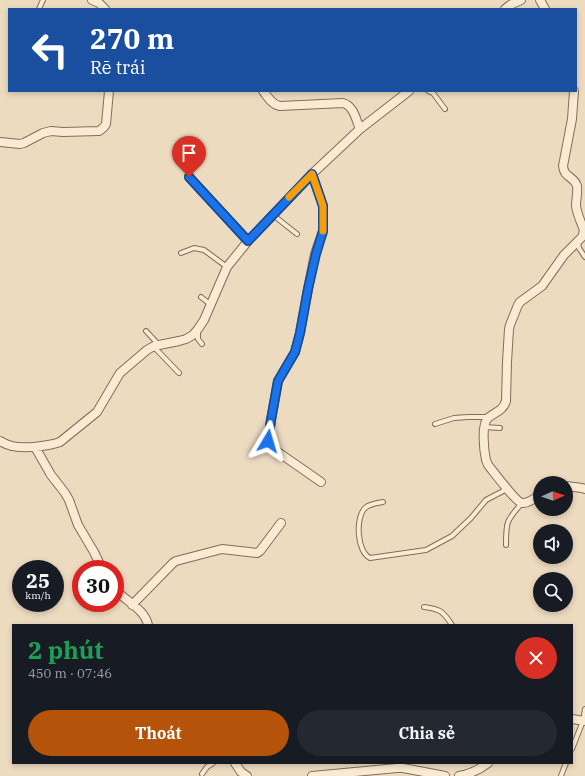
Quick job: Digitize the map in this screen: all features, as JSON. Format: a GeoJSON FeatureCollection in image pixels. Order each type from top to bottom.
{"type":"FeatureCollection","features":[{"type":"Feature","properties":{"kind":"street"},"geometry":{"type":"LineString","coordinates":[[92,0],[104,8]]}},
{"type":"Feature","properties":{"kind":"street"},"geometry":{"type":"LineString","coordinates":[[506,8],[521,0]]}},
{"type":"Feature","properties":{"kind":"street"},"geometry":{"type":"LineString","coordinates":[[0,142],[24,143],[52,131],[98,131],[106,124],[109,92]]}},
{"type":"Feature","properties":{"kind":"street"},"geometry":{"type":"LineString","coordinates":[[264,92],[273,103],[280,106],[348,104],[351,107],[360,129]]}},
{"type":"Feature","properties":{"kind":"street"},"geometry":{"type":"LineString","coordinates":[[0,441],[16,447],[34,447],[60,442],[97,412],[120,373],[147,350],[186,339],[193,335],[204,320],[227,267],[248,241],[312,174],[360,129],[408,92]]}},
{"type":"Feature","properties":{"kind":"street"},"geometry":{"type":"LineString","coordinates":[[533,499],[522,503],[518,501],[488,465],[486,460],[484,427],[486,420],[502,409],[505,405],[509,329],[518,305],[542,286],[564,255],[584,235],[581,212],[576,206],[576,186],[574,180],[563,171],[572,119],[574,92]]}},
{"type":"Feature","properties":{"kind":"street"},"geometry":{"type":"LineString","coordinates":[[312,174],[323,206],[323,231],[316,254],[295,352],[278,381],[268,441],[272,448],[321,482]]}},
{"type":"Feature","properties":{"kind":"street"},"geometry":{"type":"LineString","coordinates":[[189,177],[248,241]]}},
{"type":"Feature","properties":{"kind":"street"},"geometry":{"type":"LineString","coordinates":[[34,447],[51,475],[69,500],[78,525],[98,560]]}},
{"type":"Feature","properties":{"kind":"street"},"geometry":{"type":"LineString","coordinates":[[573,487],[585,489]]}},
{"type":"Feature","properties":{"kind":"street"},"geometry":{"type":"LineString","coordinates":[[132,605],[173,562],[222,549],[257,553],[281,523]]}},
{"type":"Feature","properties":{"kind":"street"},"geometry":{"type":"LineString","coordinates":[[124,598],[142,612],[146,617],[148,624]]}},
{"type":"Feature","properties":{"kind":"street"},"geometry":{"type":"LineString","coordinates":[[573,719],[584,721]]}},
{"type":"Feature","properties":{"kind":"street"},"geometry":{"type":"LineString","coordinates":[[236,764],[241,772],[247,776]]}},
{"type":"Feature","properties":{"kind":"street"},"geometry":{"type":"LineString","coordinates":[[459,776],[467,775],[487,764]]}},
{"type":"Feature","properties":{"kind":"street"},"geometry":{"type":"LineString","coordinates":[[312,776],[361,774],[403,768],[445,776]]}},
{"type":"Feature","properties":{"kind":"lane"},"geometry":{"type":"LineString","coordinates":[[430,92],[433,93],[445,109]]}},
{"type":"Feature","properties":{"kind":"lane"},"geometry":{"type":"LineString","coordinates":[[273,215],[297,234]]}},
{"type":"Feature","properties":{"kind":"lane"},"geometry":{"type":"LineString","coordinates":[[578,242],[585,257]]}},
{"type":"Feature","properties":{"kind":"lane"},"geometry":{"type":"LineString","coordinates":[[182,254],[194,248],[204,250],[227,267]]}},
{"type":"Feature","properties":{"kind":"lane"},"geometry":{"type":"LineString","coordinates":[[201,297],[211,305]]}},
{"type":"Feature","properties":{"kind":"lane"},"geometry":{"type":"LineString","coordinates":[[198,329],[198,339],[202,344]]}},
{"type":"Feature","properties":{"kind":"lane"},"geometry":{"type":"LineString","coordinates":[[146,332],[179,373]]}},
{"type":"Feature","properties":{"kind":"lane"},"geometry":{"type":"LineString","coordinates":[[435,424],[454,418],[489,417]]}},
{"type":"Feature","properties":{"kind":"lane"},"geometry":{"type":"LineString","coordinates":[[484,427],[500,428]]}},
{"type":"Feature","properties":{"kind":"lane"},"geometry":{"type":"LineString","coordinates":[[383,502],[364,508],[359,519],[359,539],[366,556],[370,558],[426,550],[452,536],[471,518],[486,500],[507,488]]}},
{"type":"Feature","properties":{"kind":"lane"},"geometry":{"type":"LineString","coordinates":[[506,545],[507,523],[522,503]]}},
{"type":"Feature","properties":{"kind":"lane"},"geometry":{"type":"LineString","coordinates":[[424,606],[436,608],[442,612],[451,624]]}},
{"type":"Feature","properties":{"kind":"lane"},"geometry":{"type":"LineString","coordinates":[[573,747],[584,721],[585,709]]}},
{"type":"Feature","properties":{"kind":"lane"},"geometry":{"type":"LineString","coordinates":[[202,774],[212,764]]}},
{"type":"Feature","properties":{"kind":"lane"},"geometry":{"type":"LineString","coordinates":[[561,776],[566,764]]}},
{"type":"Feature","properties":{"kind":"slow traffic"},"geometry":{"type":"LineString","coordinates":[[289,197],[312,174],[323,206],[323,231]]}},
{"type":"Feature","properties":{"kind":"route"},"geometry":{"type":"LineString","coordinates":[[189,177],[248,241],[312,174],[323,206],[323,231],[313,265],[300,333],[295,352],[278,381],[268,441]]}}]}
